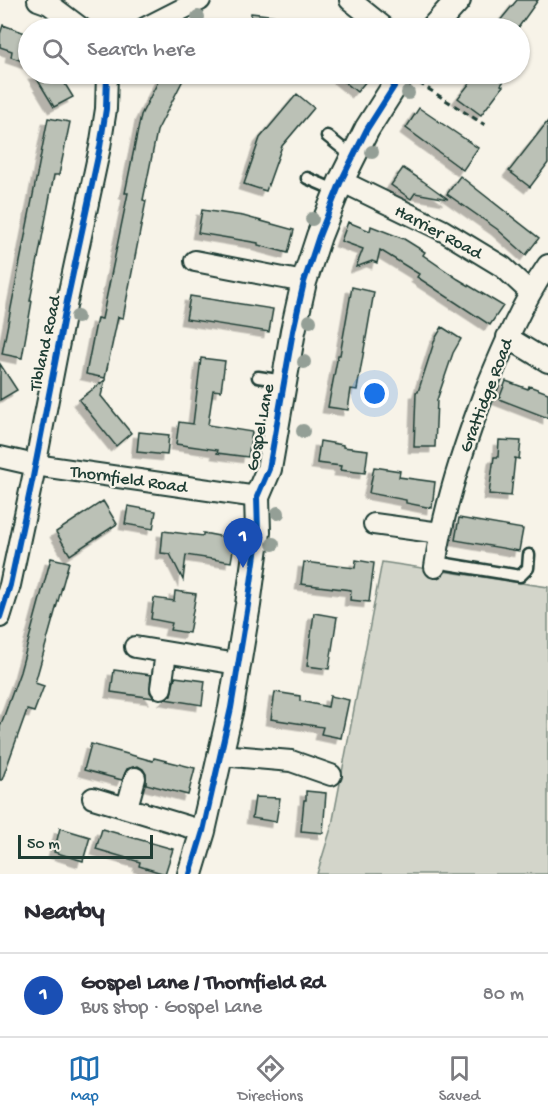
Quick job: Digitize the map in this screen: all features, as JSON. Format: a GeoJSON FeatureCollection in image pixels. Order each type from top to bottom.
{"type":"FeatureCollection","features":[{"type":"Feature","properties":{"kind":"street"},"geometry":{"type":"LineString","coordinates":[[38,0],[49,4],[68,18]]}},
{"type":"Feature","properties":{"kind":"street"},"geometry":{"type":"LineString","coordinates":[[165,18],[200,0]]}},
{"type":"Feature","properties":{"kind":"street"},"geometry":{"type":"LineString","coordinates":[[350,0],[372,18]]}},
{"type":"Feature","properties":{"kind":"street"},"geometry":{"type":"LineString","coordinates":[[442,18],[458,0]]}},
{"type":"Feature","properties":{"kind":"street","name":"Tibland Road"},"geometry":{"type":"LineString","coordinates":[[0,617],[10,585],[100,147],[106,109],[107,84]]}},
{"type":"Feature","properties":{"kind":"street","name":"Gospel Lane"},"geometry":{"type":"LineString","coordinates":[[190,874],[221,755],[248,605],[258,532],[257,497],[269,469],[304,282],[319,236],[353,157],[368,129],[403,84]]}},
{"type":"Feature","properties":{"kind":"street","name":"Harrier Road"},"geometry":{"type":"LineString","coordinates":[[339,186],[442,230],[503,267],[530,292]]}},
{"type":"Feature","properties":{"kind":"street"},"geometry":{"type":"LineString","coordinates":[[195,261],[304,282]]}},
{"type":"Feature","properties":{"kind":"street","name":"Grattidge Road"},"geometry":{"type":"LineString","coordinates":[[435,565],[440,533],[468,435],[507,337],[530,292],[548,265]]}},
{"type":"Feature","properties":{"kind":"street"},"geometry":{"type":"LineString","coordinates":[[507,337],[548,362]]}},
{"type":"Feature","properties":{"kind":"street","name":"Thornfield Road"},"geometry":{"type":"LineString","coordinates":[[0,457],[35,465],[257,497]]}},
{"type":"Feature","properties":{"kind":"street"},"geometry":{"type":"LineString","coordinates":[[374,524],[440,533]]}},
{"type":"Feature","properties":{"kind":"street"},"geometry":{"type":"LineString","coordinates":[[135,647],[237,664]]}},
{"type":"Feature","properties":{"kind":"street"},"geometry":{"type":"LineString","coordinates":[[161,688],[166,653]]}},
{"type":"Feature","properties":{"kind":"street"},"geometry":{"type":"LineString","coordinates":[[221,755],[291,761],[331,775]]}},
{"type":"Feature","properties":{"kind":"street"},"geometry":{"type":"LineString","coordinates":[[127,807],[135,778]]}},
{"type":"Feature","properties":{"kind":"street"},"geometry":{"type":"LineString","coordinates":[[93,798],[203,831]]}},
{"type":"Feature","properties":{"kind":"lane"},"geometry":{"type":"LineString","coordinates":[[327,136],[353,157]]}},
{"type":"Feature","properties":{"kind":"lane"},"geometry":{"type":"LineString","coordinates":[[307,178],[339,186]]}},
{"type":"Feature","properties":{"kind":"lane"},"geometry":{"type":"LineString","coordinates":[[258,377],[284,381]]}},
{"type":"Feature","properties":{"kind":"lane"},"geometry":{"type":"LineString","coordinates":[[435,565],[520,576],[528,568],[529,555]]}},
{"type":"Feature","properties":{"kind":"path"},"geometry":{"type":"LineString","coordinates":[[419,84],[485,125]]}},
{"type":"Feature","properties":{"kind":"shaded area"},"geometry":{"type":"Polygon","coordinates":[[[382,562],[548,587],[548,874],[317,874],[332,825],[382,562]]]}},
{"type":"Feature","properties":{"kind":"building"},"geometry":{"type":"Polygon","coordinates":[[[517,0],[538,0],[525,18],[502,18],[517,0]]]}},
{"type":"Feature","properties":{"kind":"building"},"geometry":{"type":"Polygon","coordinates":[[[251,13],[294,18],[251,18],[251,13]]]}},
{"type":"Feature","properties":{"kind":"building"},"geometry":{"type":"Polygon","coordinates":[[[3,25],[18,30],[18,59],[11,57],[12,51],[0,47],[3,25]]]}},
{"type":"Feature","properties":{"kind":"building"},"geometry":{"type":"Polygon","coordinates":[[[40,84],[65,84],[73,97],[54,107],[40,84]]]}},
{"type":"Feature","properties":{"kind":"building"},"geometry":{"type":"Polygon","coordinates":[[[157,84],[181,84],[157,131],[123,318],[118,317],[105,378],[86,374],[97,318],[102,319],[128,193],[125,193],[141,115],[157,84]]]}},
{"type":"Feature","properties":{"kind":"building"},"geometry":{"type":"Polygon","coordinates":[[[347,84],[364,84],[357,92],[347,84]]]}},
{"type":"Feature","properties":{"kind":"building"},"geometry":{"type":"Polygon","coordinates":[[[469,84],[502,84],[503,86],[481,115],[458,98],[469,84]]]}},
{"type":"Feature","properties":{"kind":"building"},"geometry":{"type":"Polygon","coordinates":[[[297,94],[314,108],[282,146],[266,191],[244,184],[260,138],[297,94]]]}},
{"type":"Feature","properties":{"kind":"building"},"geometry":{"type":"Polygon","coordinates":[[[419,108],[478,148],[463,170],[406,128],[419,108]]]}},
{"type":"Feature","properties":{"kind":"building"},"geometry":{"type":"Polygon","coordinates":[[[48,118],[70,122],[59,175],[54,175],[30,301],[32,301],[22,358],[2,354],[48,118]]]}},
{"type":"Feature","properties":{"kind":"building"},"geometry":{"type":"Polygon","coordinates":[[[548,121],[548,163],[530,187],[509,171],[548,121]]]}},
{"type":"Feature","properties":{"kind":"building"},"geometry":{"type":"Polygon","coordinates":[[[403,168],[448,199],[415,193],[411,199],[391,185],[403,168]]]}},
{"type":"Feature","properties":{"kind":"building"},"geometry":{"type":"Polygon","coordinates":[[[460,176],[539,238],[526,255],[497,229],[447,194],[460,176]]]}},
{"type":"Feature","properties":{"kind":"building"},"geometry":{"type":"Polygon","coordinates":[[[202,210],[243,216],[294,230],[288,253],[258,245],[258,243],[198,233],[202,210]]]}},
{"type":"Feature","properties":{"kind":"building"},"geometry":{"type":"Polygon","coordinates":[[[348,222],[370,231],[371,226],[404,239],[425,252],[423,255],[458,279],[503,306],[490,325],[417,277],[419,274],[380,250],[377,263],[372,261],[356,267],[363,249],[341,241],[348,222]]]}},
{"type":"Feature","properties":{"kind":"building"},"geometry":{"type":"Polygon","coordinates":[[[352,287],[374,292],[357,390],[351,389],[348,410],[328,407],[352,287]]]}},
{"type":"Feature","properties":{"kind":"building"},"geometry":{"type":"Polygon","coordinates":[[[190,296],[273,309],[269,332],[186,319],[190,296]]]}},
{"type":"Feature","properties":{"kind":"building"},"geometry":{"type":"Polygon","coordinates":[[[442,327],[461,339],[453,353],[437,400],[435,447],[414,447],[416,392],[418,392],[435,339],[442,327]]]}},
{"type":"Feature","properties":{"kind":"building"},"geometry":{"type":"Polygon","coordinates":[[[201,358],[225,361],[221,391],[213,390],[208,425],[252,432],[248,457],[176,444],[179,422],[193,424],[201,358]]]}},
{"type":"Feature","properties":{"kind":"building"},"geometry":{"type":"Polygon","coordinates":[[[0,364],[17,390],[0,400],[0,364]]]}},
{"type":"Feature","properties":{"kind":"building"},"geometry":{"type":"Polygon","coordinates":[[[105,380],[101,396],[131,433],[116,446],[79,400],[105,380]]]}},
{"type":"Feature","properties":{"kind":"building"},"geometry":{"type":"Polygon","coordinates":[[[506,381],[548,393],[548,418],[499,399],[506,381]]]}},
{"type":"Feature","properties":{"kind":"building"},"geometry":{"type":"Polygon","coordinates":[[[139,432],[169,435],[167,455],[137,452],[139,432]]]}},
{"type":"Feature","properties":{"kind":"building"},"geometry":{"type":"Polygon","coordinates":[[[499,440],[521,441],[519,459],[515,458],[511,496],[489,494],[494,457],[498,457],[499,440]]]}},
{"type":"Feature","properties":{"kind":"building"},"geometry":{"type":"Polygon","coordinates":[[[320,441],[368,450],[365,473],[340,470],[341,466],[317,463],[320,441]]]}},
{"type":"Feature","properties":{"kind":"building"},"geometry":{"type":"Polygon","coordinates":[[[374,467],[400,471],[399,477],[435,482],[432,508],[369,493],[374,467]]]}},
{"type":"Feature","properties":{"kind":"building"},"geometry":{"type":"Polygon","coordinates":[[[103,501],[117,524],[70,555],[56,532],[103,501]]]}},
{"type":"Feature","properties":{"kind":"building"},"geometry":{"type":"Polygon","coordinates":[[[128,506],[156,511],[153,529],[125,524],[128,506]]]}},
{"type":"Feature","properties":{"kind":"building"},"geometry":{"type":"Polygon","coordinates":[[[459,518],[523,529],[519,551],[455,540],[459,518]]]}},
{"type":"Feature","properties":{"kind":"building"},"geometry":{"type":"Polygon","coordinates":[[[163,531],[203,536],[203,533],[235,539],[231,562],[186,555],[183,580],[170,554],[161,553],[163,531]]]}},
{"type":"Feature","properties":{"kind":"building"},"geometry":{"type":"Polygon","coordinates":[[[51,558],[69,562],[35,683],[44,686],[34,712],[27,710],[2,780],[0,780],[0,727],[20,672],[51,558]]]}},
{"type":"Feature","properties":{"kind":"building"},"geometry":{"type":"Polygon","coordinates":[[[356,560],[374,563],[369,602],[350,600],[351,590],[301,584],[304,562],[355,568],[356,560]]]}},
{"type":"Feature","properties":{"kind":"building"},"geometry":{"type":"Polygon","coordinates":[[[175,591],[196,594],[189,633],[170,630],[172,623],[151,619],[154,598],[174,601],[175,591]]]}},
{"type":"Feature","properties":{"kind":"building"},"geometry":{"type":"Polygon","coordinates":[[[314,613],[337,617],[329,669],[307,666],[314,613]]]}},
{"type":"Feature","properties":{"kind":"building"},"geometry":{"type":"Polygon","coordinates":[[[114,670],[151,675],[150,692],[154,698],[111,692],[114,670]]]}},
{"type":"Feature","properties":{"kind":"building"},"geometry":{"type":"Polygon","coordinates":[[[175,677],[205,681],[202,705],[165,699],[171,695],[175,677]]]}},
{"type":"Feature","properties":{"kind":"building"},"geometry":{"type":"Polygon","coordinates":[[[275,692],[300,696],[300,701],[328,707],[330,696],[349,700],[341,738],[321,734],[323,727],[271,719],[275,692]]]}},
{"type":"Feature","properties":{"kind":"building"},"geometry":{"type":"Polygon","coordinates":[[[91,744],[153,761],[154,758],[195,768],[188,795],[146,784],[146,774],[138,766],[127,769],[122,780],[84,770],[91,744]]]}},
{"type":"Feature","properties":{"kind":"building"},"geometry":{"type":"Polygon","coordinates":[[[306,791],[326,793],[323,833],[301,831],[306,791]]]}},
{"type":"Feature","properties":{"kind":"building"},"geometry":{"type":"Polygon","coordinates":[[[255,797],[280,798],[276,822],[252,818],[255,797]]]}},
{"type":"Feature","properties":{"kind":"building"},"geometry":{"type":"Polygon","coordinates":[[[60,828],[90,837],[83,861],[54,852],[60,828]]]}},
{"type":"Feature","properties":{"kind":"building"},"geometry":{"type":"Polygon","coordinates":[[[102,829],[173,849],[165,874],[139,866],[140,862],[96,849],[102,829]]]}},
{"type":"Feature","properties":{"kind":"cycle path"},"geometry":{"type":"LineString","coordinates":[[0,617],[10,585],[33,477],[100,147],[106,109],[107,84]]}},
{"type":"Feature","properties":{"kind":"cycle path"},"geometry":{"type":"LineString","coordinates":[[190,874],[203,831],[231,708],[258,532],[257,497],[269,469],[304,282],[341,181],[367,129],[396,84]]}},
{"type":"Feature","properties":{"kind":"place","name":"Gospel Lane / Thornfield Rd"},"geometry":{"type":"Point","coordinates":[243,568]}}]}
